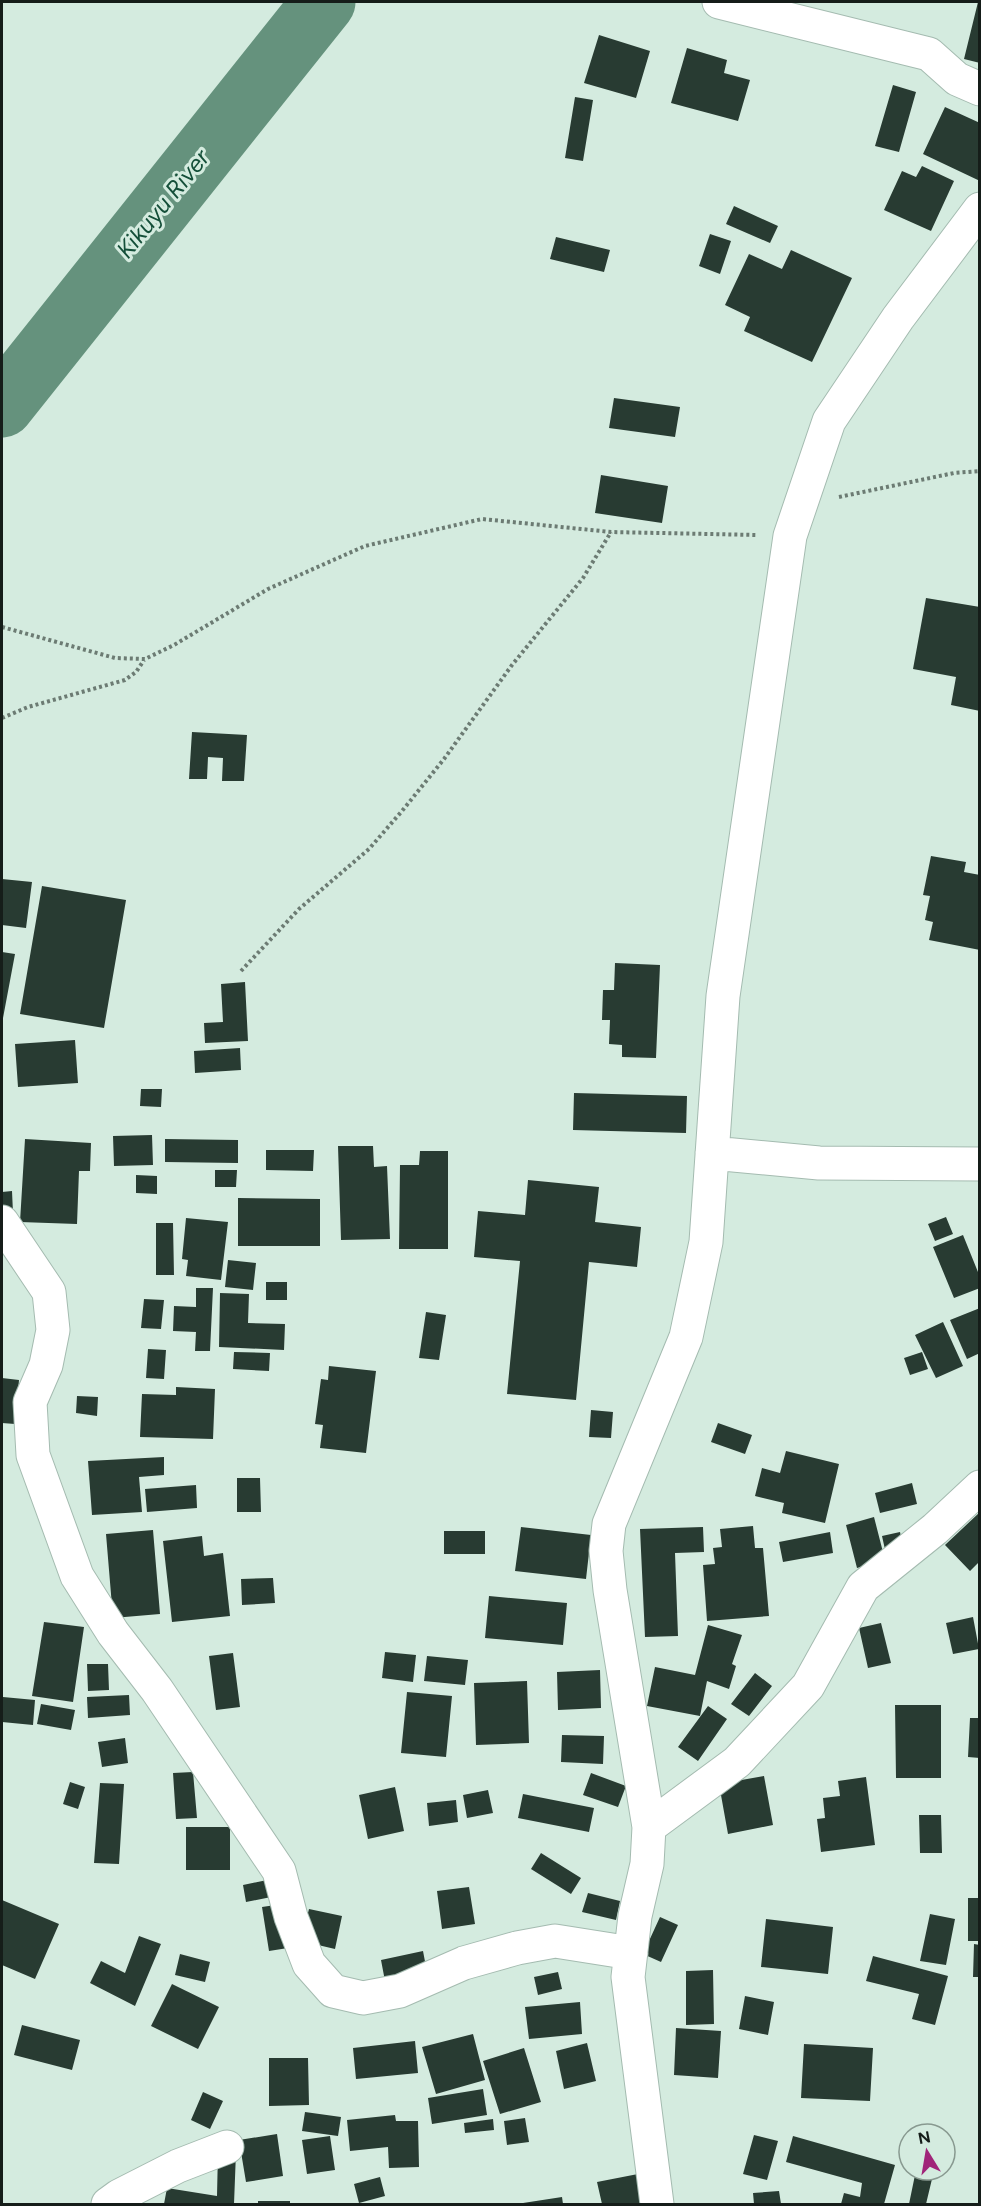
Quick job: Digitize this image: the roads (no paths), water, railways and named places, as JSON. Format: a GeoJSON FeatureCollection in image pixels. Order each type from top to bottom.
{"type":"FeatureCollection","features":[{"type":"Feature","properties":{"kind":"street"},"geometry":{"type":"LineString","coordinates":[[719,2],[929,54],[957,79],[980,89]]}},
{"type":"Feature","properties":{"kind":"street"},"geometry":{"type":"LineString","coordinates":[[657,2205],[628,1977],[647,1864],[649,1827],[610,1590],[606,1551],[609,1524],[686,1337],[706,1242],[723,996],[790,536],[799,504],[829,421],[898,318],[980,209]]}},
{"type":"Feature","properties":{"kind":"street"},"geometry":{"type":"LineString","coordinates":[[712,1153],[819,1163],[980,1164]]}},
{"type":"Feature","properties":{"kind":"street"},"geometry":{"type":"LineString","coordinates":[[2,1222],[49,1292],[53,1330],[46,1365],[30,1402],[33,1455],[77,1576],[113,1633],[157,1690],[279,1871],[291,1917],[309,1964],[333,1991],[363,1998],[400,1991],[464,1963],[536,1944],[555,1941],[631,1953]]}},
{"type":"Feature","properties":{"kind":"street"},"geometry":{"type":"LineString","coordinates":[[649,1827],[737,1762],[808,1686],[863,1587],[935,1529],[980,1487]]}},
{"type":"Feature","properties":{"kind":"street"},"geometry":{"type":"LineString","coordinates":[[108,2205],[119,2196],[178,2166],[227,2147]]}},
{"type":"Feature","properties":{"kind":"waterway","name":"Kikuyu River"},"geometry":{"type":"LineString","coordinates":[[2,406],[324,2]]}}]}
